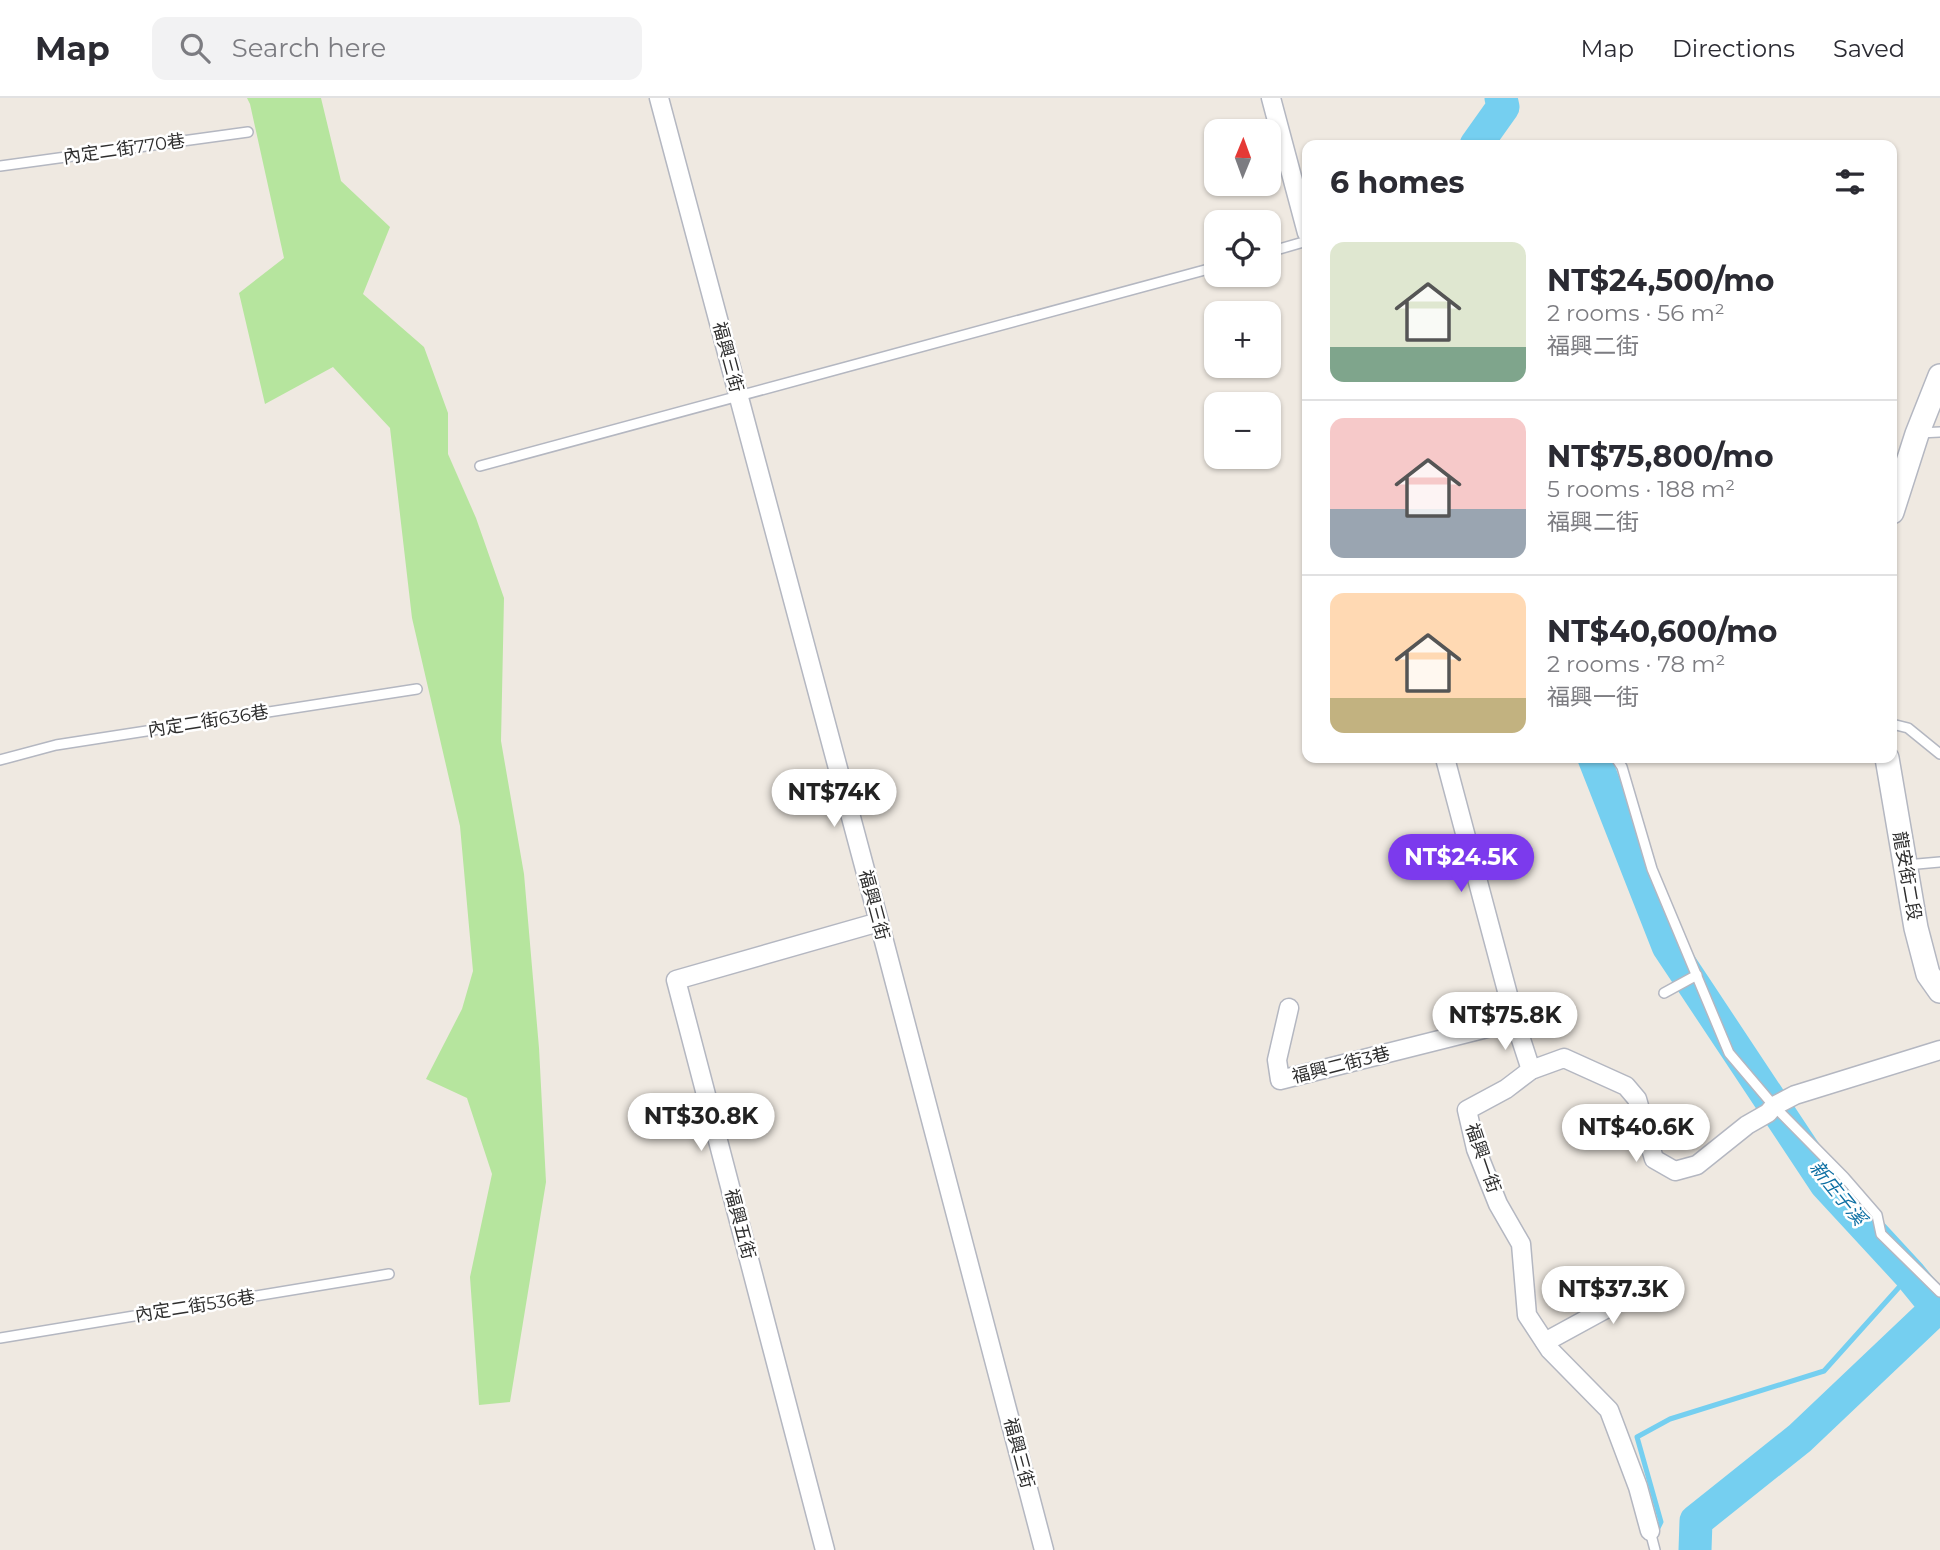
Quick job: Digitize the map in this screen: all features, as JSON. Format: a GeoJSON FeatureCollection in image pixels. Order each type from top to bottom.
{"type":"FeatureCollection","features":[{"type":"Feature","properties":{"kind":"street","name":"福興三街"},"geometry":{"type":"LineString","coordinates":[[659,98],[1044,1550]]}},
{"type":"Feature","properties":{"kind":"street"},"geometry":{"type":"LineString","coordinates":[[1271,98],[1302,214]]}},
{"type":"Feature","properties":{"kind":"street"},"geometry":{"type":"LineString","coordinates":[[1897,501],[1929,433],[1940,376]]}},
{"type":"Feature","properties":{"kind":"street"},"geometry":{"type":"LineString","coordinates":[[1446,763],[1515,1021],[1531,1070]]}},
{"type":"Feature","properties":{"kind":"street","name":"龍安街二段"},"geometry":{"type":"LineString","coordinates":[[1888,763],[1916,928],[1928,974],[1940,991]]}},
{"type":"Feature","properties":{"kind":"street","name":"福興五街"},"geometry":{"type":"LineString","coordinates":[[825,1550],[676,980],[879,922]]}},
{"type":"Feature","properties":{"kind":"street","name":"福興二街3巷"},"geometry":{"type":"LineString","coordinates":[[1289,1008],[1277,1060],[1280,1080],[1515,1021]]}},
{"type":"Feature","properties":{"kind":"street"},"geometry":{"type":"LineString","coordinates":[[1771,1110],[1795,1095],[1940,1050]]}},
{"type":"Feature","properties":{"kind":"street","name":"福興一街"},"geometry":{"type":"LineString","coordinates":[[1653,1543],[1638,1487],[1609,1410],[1550,1350],[1527,1315],[1521,1244],[1498,1204],[1476,1149],[1467,1110],[1506,1089],[1531,1070],[1563,1058],[1626,1086],[1637,1099],[1654,1159],[1675,1171],[1697,1165],[1747,1125],[1771,1110]]}},
{"type":"Feature","properties":{"kind":"street"},"geometry":{"type":"LineString","coordinates":[[1545,1342],[1664,1277]]}},
{"type":"Feature","properties":{"kind":"lane","name":"內定二街770巷"},"geometry":{"type":"LineString","coordinates":[[0,166],[248,132]]}},
{"type":"Feature","properties":{"kind":"lane"},"geometry":{"type":"LineString","coordinates":[[1281,249],[1302,242]]}},
{"type":"Feature","properties":{"kind":"lane"},"geometry":{"type":"LineString","coordinates":[[480,466],[1204,270]]}},
{"type":"Feature","properties":{"kind":"lane","name":"內定二街636巷"},"geometry":{"type":"LineString","coordinates":[[0,760],[56,745],[417,689]]}},
{"type":"Feature","properties":{"kind":"lane"},"geometry":{"type":"LineString","coordinates":[[1897,726],[1908,729],[1940,754]]}},
{"type":"Feature","properties":{"kind":"lane"},"geometry":{"type":"LineString","coordinates":[[1619,763],[1652,869],[1729,1053],[1771,1110],[1844,1177],[1877,1215],[1881,1234],[1940,1293]]}},
{"type":"Feature","properties":{"kind":"lane"},"geometry":{"type":"LineString","coordinates":[[1904,865],[1940,862]]}},
{"type":"Feature","properties":{"kind":"lane"},"geometry":{"type":"LineString","coordinates":[[1664,993],[1697,975]]}},
{"type":"Feature","properties":{"kind":"lane","name":"內定二街536巷"},"geometry":{"type":"LineString","coordinates":[[0,1338],[389,1274]]}},
{"type":"Feature","properties":{"kind":"green space"},"geometry":{"type":"Polygon","coordinates":[[[247,98],[321,98],[341,181],[390,227],[363,294],[424,347],[448,413],[448,454],[476,518],[504,598],[501,741],[524,874],[539,1048],[546,1182],[510,1402],[479,1405],[470,1277],[492,1174],[467,1098],[426,1079],[462,1009],[473,971],[460,826],[412,618],[390,428],[333,367],[265,404],[239,293],[284,258],[247,98]]]}},
{"type":"Feature","properties":{"kind":"waterway","name":"新庄子溪"},"geometry":{"type":"LineString","coordinates":[[1480,140],[1503,107],[1501,98]]}},
{"type":"Feature","properties":{"kind":"waterway","name":"新庄子溪"},"geometry":{"type":"LineString","coordinates":[[1596,763],[1668,946],[1826,1184],[1937,1308],[1800,1438],[1696,1521],[1695,1550]]}},
{"type":"Feature","properties":{"kind":"waterway"},"geometry":{"type":"LineString","coordinates":[[1656,1532],[1661,1522],[1637,1437],[1670,1419],[1824,1371],[1910,1275]]}}]}
